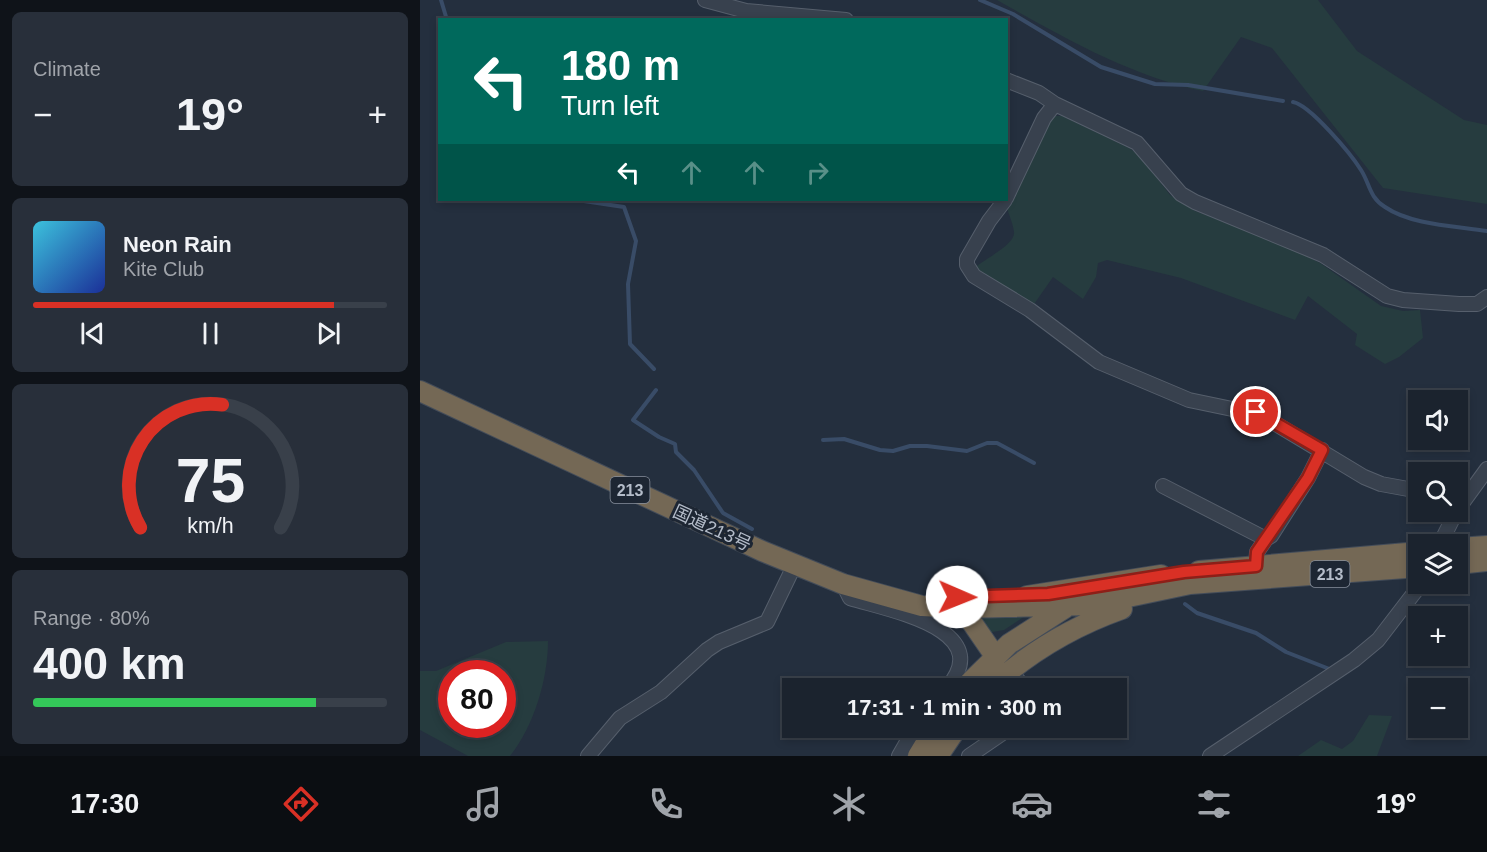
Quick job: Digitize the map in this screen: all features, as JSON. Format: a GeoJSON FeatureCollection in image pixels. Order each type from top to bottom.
{"type":"FeatureCollection","features":[{"type":"Feature","properties":{"kind":"highway","name":"国道213号"},"geometry":{"type":"LineString","coordinates":[[420,391],[795,564],[843,584],[911,604],[935,608],[1067,607],[1100,603],[1172,587],[1408,568]]}},
{"type":"Feature","properties":{"kind":"highway"},"geometry":{"type":"LineString","coordinates":[[1468,547],[1487,546]]}},
{"type":"Feature","properties":{"kind":"highway","name":"国道213号"},"geometry":{"type":"LineString","coordinates":[[843,584],[905,594],[973,597],[1029,596],[1184,572],[1408,553]]}},
{"type":"Feature","properties":{"kind":"highway"},"geometry":{"type":"LineString","coordinates":[[1468,563],[1487,561]]}},
{"type":"Feature","properties":{"kind":"highway","name":"213"},"geometry":{"type":"LineString","coordinates":[[974,678],[995,656],[1026,630],[1091,594],[1134,581]]}},
{"type":"Feature","properties":{"kind":"highway","name":"213"},"geometry":{"type":"LineString","coordinates":[[1002,678],[1065,634],[1098,617],[1165,595],[1242,581]]}},
{"type":"Feature","properties":{"kind":"highway"},"geometry":{"type":"LineString","coordinates":[[905,594],[928,602],[953,603],[962,608],[995,656]]}},
{"type":"Feature","properties":{"kind":"highway"},"geometry":{"type":"LineString","coordinates":[[935,608],[959,621],[1010,672]]}},
{"type":"Feature","properties":{"kind":"highway"},"geometry":{"type":"LineString","coordinates":[[918,756],[929,738]]}},
{"type":"Feature","properties":{"kind":"highway"},"geometry":{"type":"LineString","coordinates":[[938,756],[950,738]]}},
{"type":"Feature","properties":{"kind":"street"},"geometry":{"type":"LineString","coordinates":[[705,0],[746,11],[824,18]]}},
{"type":"Feature","properties":{"kind":"street"},"geometry":{"type":"LineString","coordinates":[[1008,81],[1039,93],[1055,104],[1137,143],[1172,184],[1188,198],[1323,255],[1387,296],[1403,300],[1459,304],[1477,304],[1487,297]]}},
{"type":"Feature","properties":{"kind":"street"},"geometry":{"type":"LineString","coordinates":[[1008,195],[1044,118],[1055,104]]}},
{"type":"Feature","properties":{"kind":"street"},"geometry":{"type":"LineString","coordinates":[[1004,201],[989,221],[967,259],[967,265],[974,276],[1030,309],[1075,346],[1110,368],[1189,400],[1261,415],[1372,480],[1408,488]]}},
{"type":"Feature","properties":{"kind":"street"},"geometry":{"type":"LineString","coordinates":[[1256,566],[1257,552],[1271,536],[1308,478],[1322,450]]}},
{"type":"Feature","properties":{"kind":"street"},"geometry":{"type":"LineString","coordinates":[[1468,496],[1487,470]]}},
{"type":"Feature","properties":{"kind":"street"},"geometry":{"type":"LineString","coordinates":[[1163,486],[1266,539]]}},
{"type":"Feature","properties":{"kind":"street"},"geometry":{"type":"LineString","coordinates":[[588,756],[620,718],[660,692],[707,650],[727,638],[767,622],[795,564]]}},
{"type":"Feature","properties":{"kind":"street"},"geometry":{"type":"LineString","coordinates":[[843,584],[850,598],[934,626],[952,639],[957,646],[961,665],[955,678]]}},
{"type":"Feature","properties":{"kind":"street"},"geometry":{"type":"LineString","coordinates":[[1210,756],[1354,660],[1378,640],[1413,594]]}},
{"type":"Feature","properties":{"kind":"street"},"geometry":{"type":"LineString","coordinates":[[1010,672],[1015,678]]}},
{"type":"Feature","properties":{"kind":"street"},"geometry":{"type":"LineString","coordinates":[[899,756],[909,738]]}},
{"type":"Feature","properties":{"kind":"street"},"geometry":{"type":"LineString","coordinates":[[969,756],[995,738]]}},
{"type":"Feature","properties":{"kind":"green space"},"geometry":{"type":"Polygon","coordinates":[[[997,0],[1318,0],[1357,51],[1464,120],[1487,125],[1487,204],[1383,188],[1272,48],[1241,37],[1203,91],[1175,84],[1122,65],[1071,41],[997,0]]]}},
{"type":"Feature","properties":{"kind":"green space"},"geometry":{"type":"Polygon","coordinates":[[[1049,116],[1062,116],[1129,148],[1140,156],[1170,195],[1195,211],[1284,245],[1320,263],[1381,306],[1403,311],[1420,310],[1423,338],[1399,357],[1385,364],[1355,345],[1357,334],[1308,296],[1295,320],[1181,278],[1107,260],[1098,263],[1096,277],[1083,299],[1053,277],[1032,307],[972,270],[1004,247],[1013,237],[1014,232],[1006,204],[1049,116]]]}},
{"type":"Feature","properties":{"kind":"green space"},"geometry":{"type":"Polygon","coordinates":[[[975,614],[1025,616],[1004,630],[986,633],[975,614]]]}},
{"type":"Feature","properties":{"kind":"green space"},"geometry":{"type":"Polygon","coordinates":[[[548,641],[545,671],[538,702],[526,731],[510,756],[468,756],[420,730],[420,671],[438,670],[438,738],[516,738],[516,660],[463,660],[506,642],[548,641]]]}},
{"type":"Feature","properties":{"kind":"green space"},"geometry":{"type":"Polygon","coordinates":[[[1369,715],[1392,716],[1377,756],[1298,756],[1321,740],[1342,749],[1353,741],[1369,715]]]}},
{"type":"Feature","properties":{"kind":"waterway"},"geometry":{"type":"LineString","coordinates":[[441,0],[446,18]]}},
{"type":"Feature","properties":{"kind":"waterway"},"geometry":{"type":"LineString","coordinates":[[980,0],[1013,14],[1101,67],[1155,84],[1188,85],[1283,101]]}},
{"type":"Feature","properties":{"kind":"waterway"},"geometry":{"type":"LineString","coordinates":[[1293,102],[1309,112],[1340,142],[1361,170],[1376,199],[1385,207],[1408,218],[1487,231]]}},
{"type":"Feature","properties":{"kind":"waterway"},"geometry":{"type":"LineString","coordinates":[[584,201],[624,207],[636,241],[628,284],[630,344],[654,369]]}},
{"type":"Feature","properties":{"kind":"waterway"},"geometry":{"type":"LineString","coordinates":[[656,390],[633,420],[659,437],[675,444],[676,452],[694,470],[723,513],[752,529]]}},
{"type":"Feature","properties":{"kind":"waterway"},"geometry":{"type":"LineString","coordinates":[[823,440],[844,439],[880,450],[893,451],[910,446],[967,451],[987,443],[997,443],[1034,463]]}},
{"type":"Feature","properties":{"kind":"waterway"},"geometry":{"type":"LineString","coordinates":[[1185,604],[1197,613],[1256,633],[1286,652],[1332,670]]}},
{"type":"Feature","properties":{"kind":"route"},"geometry":{"type":"LineString","coordinates":[[957,597],[1017,597],[1048,594],[1184,572],[1256,566],[1257,552],[1271,536],[1308,478],[1322,450],[1256,412]]}}]}
